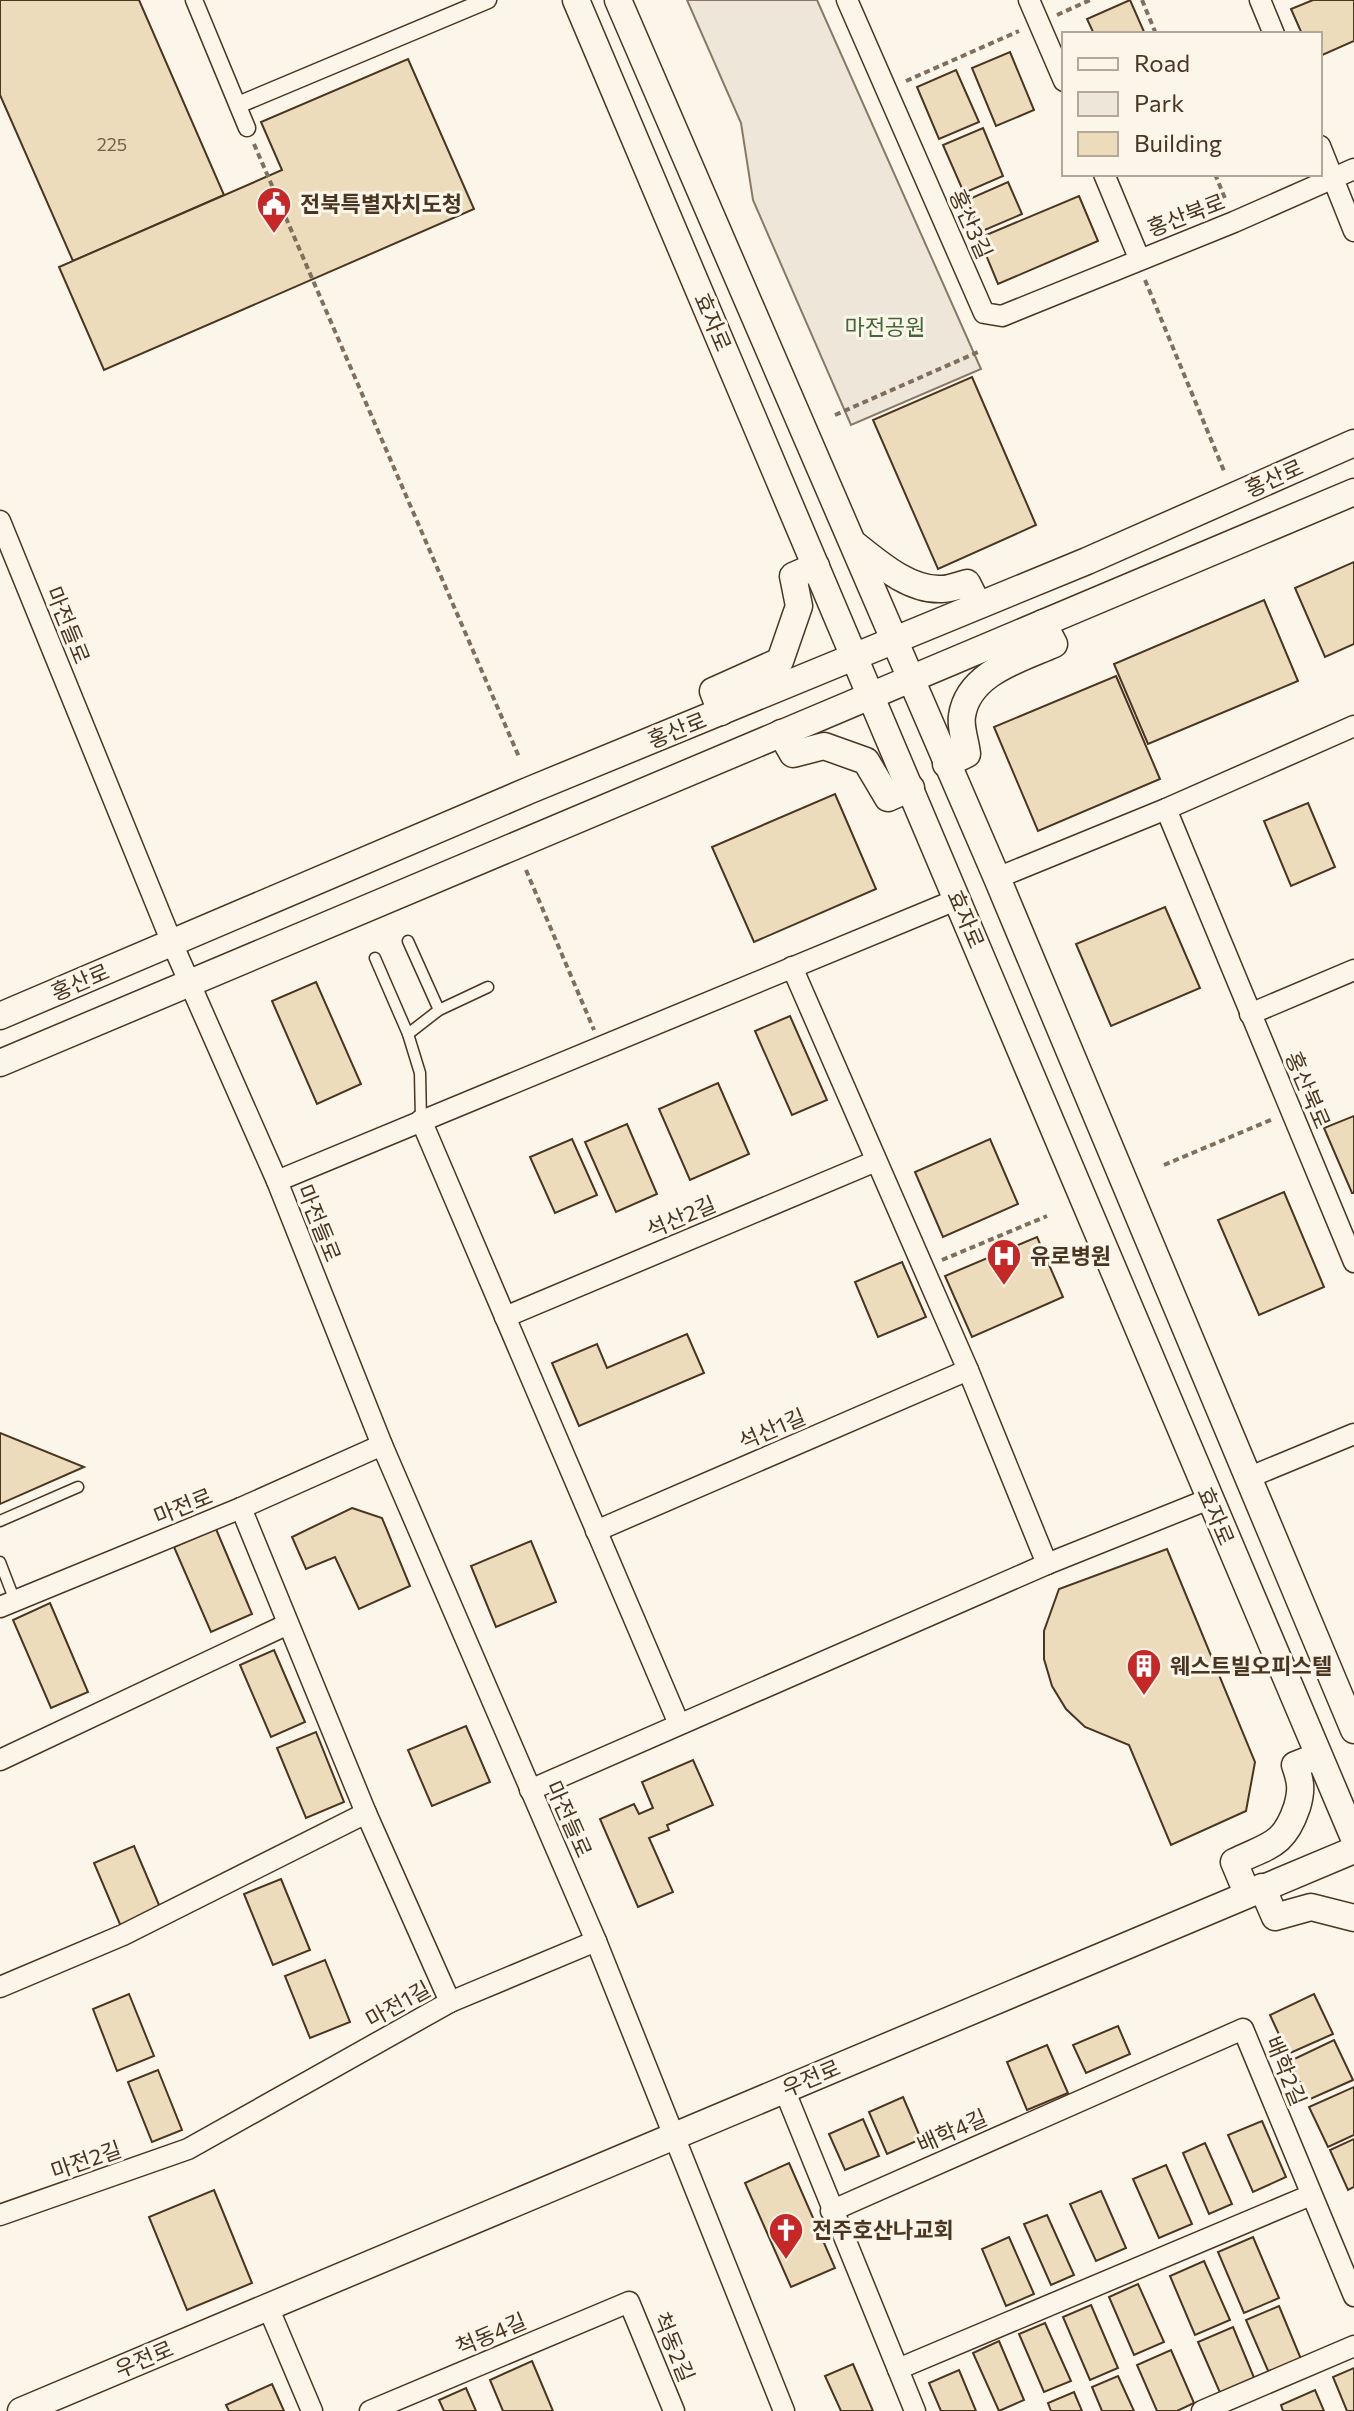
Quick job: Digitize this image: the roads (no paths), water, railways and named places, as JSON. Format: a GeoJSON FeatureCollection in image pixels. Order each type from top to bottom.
{"type":"FeatureCollection","features":[{"type":"Feature","properties":{"kind":"street"},"geometry":{"type":"LineString","coordinates":[[194,0],[247,128]]}},
{"type":"Feature","properties":{"kind":"street"},"geometry":{"type":"LineString","coordinates":[[238,105],[488,0]]}},
{"type":"Feature","properties":{"kind":"street","name":"효자로"},"geometry":{"type":"LineString","coordinates":[[576,0],[1354,1838]]}},
{"type":"Feature","properties":{"kind":"street","name":"효자로"},"geometry":{"type":"LineString","coordinates":[[618,0],[997,878],[1250,1477],[1348,1698],[1354,1730]]}},
{"type":"Feature","properties":{"kind":"street","name":"홍산3길"},"geometry":{"type":"LineString","coordinates":[[847,0],[984,313],[1002,316],[1139,258]]}},
{"type":"Feature","properties":{"kind":"street"},"geometry":{"type":"LineString","coordinates":[[1029,0],[1062,76]]}},
{"type":"Feature","properties":{"kind":"street"},"geometry":{"type":"LineString","coordinates":[[1260,0],[1273,32]]}},
{"type":"Feature","properties":{"kind":"street"},"geometry":{"type":"LineString","coordinates":[[1322,151],[1354,231]]}},
{"type":"Feature","properties":{"kind":"street","name":"홍산북로"},"geometry":{"type":"LineString","coordinates":[[1105,176],[1139,258],[1234,222],[1354,169]]}},
{"type":"Feature","properties":{"kind":"street","name":"홍산로"},"geometry":{"type":"LineString","coordinates":[[0,1016],[892,639],[1087,561],[1354,443]]}},
{"type":"Feature","properties":{"kind":"street","name":"홍산로"},"geometry":{"type":"LineString","coordinates":[[0,1063],[1354,492]]}},
{"type":"Feature","properties":{"kind":"street","name":"마전들로"},"geometry":{"type":"LineString","coordinates":[[0,521],[172,943],[277,1181],[382,1445],[596,1941],[784,2411]]}},
{"type":"Feature","properties":{"kind":"street"},"geometry":{"type":"LineString","coordinates":[[849,541],[883,567],[912,583],[941,590],[967,583],[978,605]]}},
{"type":"Feature","properties":{"kind":"street"},"geometry":{"type":"LineString","coordinates":[[721,712],[713,691],[780,661],[799,606],[793,576],[816,566]]}},
{"type":"Feature","properties":{"kind":"street"},"geometry":{"type":"LineString","coordinates":[[946,764],[967,754],[962,716],[974,687],[993,672],[1054,644],[1043,623]]}},
{"type":"Feature","properties":{"kind":"street"},"geometry":{"type":"LineString","coordinates":[[997,878],[1166,809],[1354,726]]}},
{"type":"Feature","properties":{"kind":"street"},"geometry":{"type":"LineString","coordinates":[[781,733],[793,754],[824,746],[866,761],[888,798],[911,788]]}},
{"type":"Feature","properties":{"kind":"street","name":"홍산북로"},"geometry":{"type":"LineString","coordinates":[[1166,809],[1250,1014],[1347,1226],[1354,1262]]}},
{"type":"Feature","properties":{"kind":"street"},"geometry":{"type":"LineString","coordinates":[[277,1181],[958,899]]}},
{"type":"Feature","properties":{"kind":"street"},"geometry":{"type":"LineString","coordinates":[[792,967],[876,1161],[928,1266],[1047,1564]]}},
{"type":"Feature","properties":{"kind":"street"},"geometry":{"type":"LineString","coordinates":[[1250,1014],[1354,970]]}},
{"type":"Feature","properties":{"kind":"street"},"geometry":{"type":"LineString","coordinates":[[421,1120],[679,1724]]}},
{"type":"Feature","properties":{"kind":"street","name":"석산2길"},"geometry":{"type":"LineString","coordinates":[[505,1317],[876,1161]]}},
{"type":"Feature","properties":{"kind":"street","name":"석산1길"},"geometry":{"type":"LineString","coordinates":[[596,1531],[968,1370]]}},
{"type":"Feature","properties":{"kind":"street"},"geometry":{"type":"LineString","coordinates":[[1250,1477],[1354,1434]]}},
{"type":"Feature","properties":{"kind":"street","name":"마전로"},"geometry":{"type":"LineString","coordinates":[[7,1604],[241,1508],[382,1445]]}},
{"type":"Feature","properties":{"kind":"street"},"geometry":{"type":"LineString","coordinates":[[530,1790],[1047,1564],[1209,1499]]}},
{"type":"Feature","properties":{"kind":"street","name":"마전1길"},"geometry":{"type":"LineString","coordinates":[[188,2149],[450,2002],[366,1813],[241,1508]]}},
{"type":"Feature","properties":{"kind":"street"},"geometry":{"type":"LineString","coordinates":[[0,1760],[288,1624]]}},
{"type":"Feature","properties":{"kind":"street"},"geometry":{"type":"LineString","coordinates":[[1318,1756],[1295,1765],[1303,1786],[1290,1829],[1276,1842],[1234,1862],[1275,1917],[1311,1907],[1354,1918]]}},
{"type":"Feature","properties":{"kind":"street"},"geometry":{"type":"LineString","coordinates":[[0,1987],[123,1935],[366,1813]]}},
{"type":"Feature","properties":{"kind":"street","name":"우전로"},"geometry":{"type":"LineString","coordinates":[[21,2411],[1354,1850]]}},
{"type":"Feature","properties":{"kind":"street"},"geometry":{"type":"LineString","coordinates":[[450,2002],[596,1941]]}},
{"type":"Feature","properties":{"kind":"street","name":"배학2길"},"geometry":{"type":"LineString","coordinates":[[1093,2095],[1243,2029],[1354,2296]]}},
{"type":"Feature","properties":{"kind":"street"},"geometry":{"type":"LineString","coordinates":[[784,2089],[831,2211],[915,2411]]}},
{"type":"Feature","properties":{"kind":"street","name":"배학4길"},"geometry":{"type":"LineString","coordinates":[[831,2211],[1093,2095]]}},
{"type":"Feature","properties":{"kind":"street","name":"마전2길"},"geometry":{"type":"LineString","coordinates":[[0,2215],[188,2149]]}},
{"type":"Feature","properties":{"kind":"street"},"geometry":{"type":"LineString","coordinates":[[898,2369],[1311,2195]]}},
{"type":"Feature","properties":{"kind":"street","name":"척동4길"},"geometry":{"type":"LineString","coordinates":[[370,2411],[629,2302]]}},
{"type":"Feature","properties":{"kind":"street","name":"척동2길"},"geometry":{"type":"LineString","coordinates":[[629,2302],[674,2411]]}},
{"type":"Feature","properties":{"kind":"street"},"geometry":{"type":"LineString","coordinates":[[268,2307],[312,2411]]}},
{"type":"Feature","properties":{"kind":"street"},"geometry":{"type":"LineString","coordinates":[[1202,2411],[1354,2346]]}},
{"type":"Feature","properties":{"kind":"lane"},"geometry":{"type":"LineString","coordinates":[[408,941],[439,1010]]}},
{"type":"Feature","properties":{"kind":"lane"},"geometry":{"type":"LineString","coordinates":[[375,958],[408,1034],[420,1073],[421,1120]]}},
{"type":"Feature","properties":{"kind":"lane"},"geometry":{"type":"LineString","coordinates":[[408,1034],[439,1010],[488,987]]}},
{"type":"Feature","properties":{"kind":"lane"},"geometry":{"type":"LineString","coordinates":[[0,1521],[78,1487]]}},
{"type":"Feature","properties":{"kind":"lane"},"geometry":{"type":"LineString","coordinates":[[0,1562],[7,1604]]}},
{"type":"Feature","properties":{"kind":"place","name":"전북특별자치도청"},"geometry":{"type":"Point","coordinates":[274,235]}},
{"type":"Feature","properties":{"kind":"place","name":"유로병원"},"geometry":{"type":"Point","coordinates":[1004,1287]}},
{"type":"Feature","properties":{"kind":"place","name":"웨스트빌오피스텔"},"geometry":{"type":"Point","coordinates":[1144,1697]}},
{"type":"Feature","properties":{"kind":"place","name":"전주호산나교회"},"geometry":{"type":"Point","coordinates":[786,2261]}},
{"type":"Feature","properties":{"kind":"park label","name":"마전공원"},"geometry":{"type":"Point","coordinates":[885,327]}}]}
